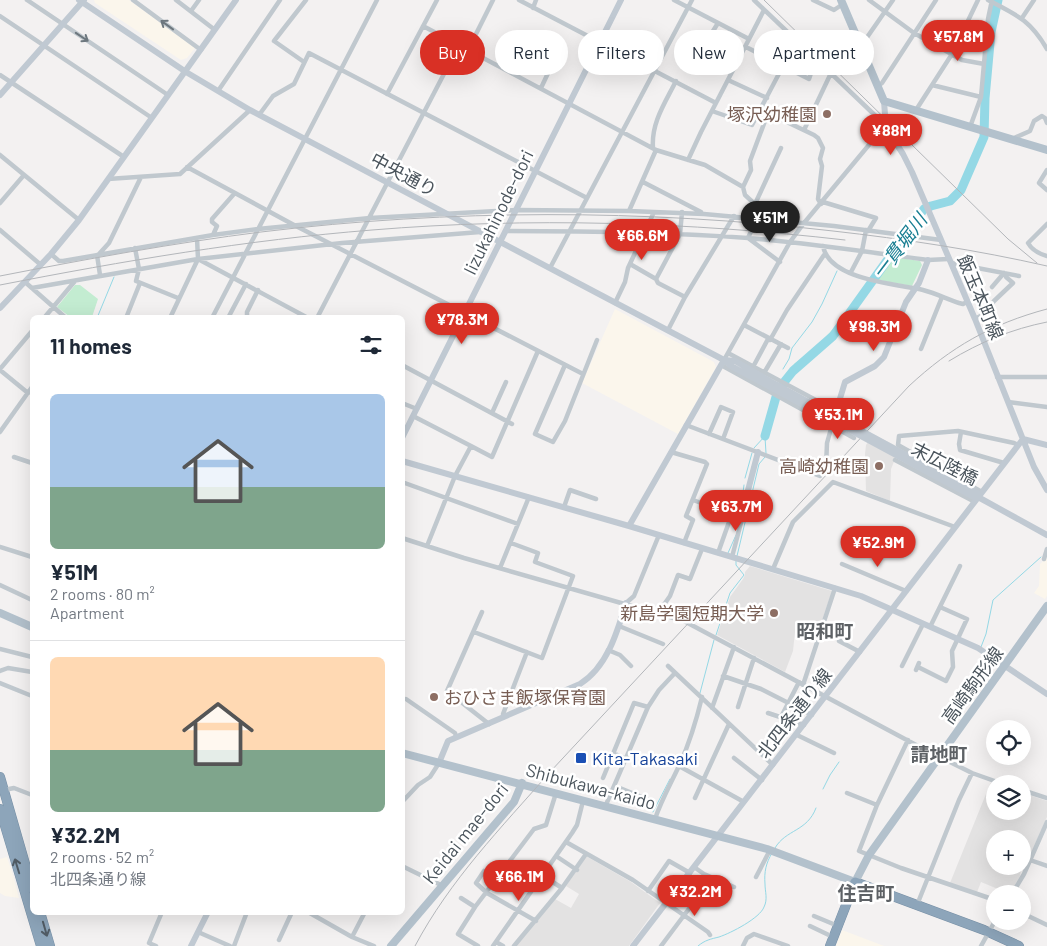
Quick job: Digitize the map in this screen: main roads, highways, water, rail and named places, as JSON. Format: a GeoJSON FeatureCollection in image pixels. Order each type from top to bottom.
{"type":"FeatureCollection","features":[{"type":"Feature","properties":{"kind":"highway"},"geometry":{"type":"LineString","coordinates":[[0,777],[30,881]]}},
{"type":"Feature","properties":{"kind":"highway"},"geometry":{"type":"LineString","coordinates":[[0,809],[30,909]]}},
{"type":"Feature","properties":{"kind":"highway"},"geometry":{"type":"LineString","coordinates":[[832,942],[855,882],[988,932],[1019,946]]}},
{"type":"Feature","properties":{"kind":"highway"},"geometry":{"type":"LineString","coordinates":[[32,915],[41,946]]}},
{"type":"Feature","properties":{"kind":"highway"},"geometry":{"type":"LineString","coordinates":[[41,915],[50,946]]}},
{"type":"Feature","properties":{"kind":"main road"},"geometry":{"type":"LineString","coordinates":[[842,2],[884,101],[915,112],[1047,150]]}},
{"type":"Feature","properties":{"kind":"main road","name":"高崎駒形線"},"geometry":{"type":"LineString","coordinates":[[855,882],[869,855],[1047,606]]}},
{"type":"Feature","properties":{"kind":"main road"},"geometry":{"type":"LineString","coordinates":[[0,613],[30,626]]}},
{"type":"Feature","properties":{"kind":"main road","name":"Shibukawa-kaido"},"geometry":{"type":"LineString","coordinates":[[405,754],[522,783],[583,802],[655,819],[772,851],[855,882]]}},
{"type":"Feature","properties":{"kind":"main road","name":"Keidai mae-dori"},"geometry":{"type":"LineString","coordinates":[[391,946],[514,802],[522,783]]}},
{"type":"Feature","properties":{"kind":"waterway","name":"一貫堀川"},"geometry":{"type":"LineString","coordinates":[[765,436],[776,397],[785,381],[793,371],[833,336],[924,209],[950,201],[961,190],[984,137],[985,98],[991,32],[998,0]]}},
{"type":"Feature","properties":{"kind":"waterway"},"geometry":{"type":"LineString","coordinates":[[783,369],[789,359],[792,348],[812,322],[822,304],[837,271]]}},
{"type":"Feature","properties":{"kind":"waterway"},"geometry":{"type":"LineString","coordinates":[[98,315],[114,277]]}},
{"type":"Feature","properties":{"kind":"waterway"},"geometry":{"type":"LineString","coordinates":[[754,448],[765,436]]}},
{"type":"Feature","properties":{"kind":"waterway","name":"一貫堀川"},"geometry":{"type":"LineString","coordinates":[[765,437],[766,453]]}},
{"type":"Feature","properties":{"kind":"waterway"},"geometry":{"type":"LineString","coordinates":[[745,478],[752,453]]}},
{"type":"Feature","properties":{"kind":"waterway","name":"一貫堀川"},"geometry":{"type":"LineString","coordinates":[[737,556],[759,464],[765,457]]}},
{"type":"Feature","properties":{"kind":"waterway"},"geometry":{"type":"LineString","coordinates":[[739,521],[744,485]]}},
{"type":"Feature","properties":{"kind":"waterway"},"geometry":{"type":"LineString","coordinates":[[728,553],[736,535]]}},
{"type":"Feature","properties":{"kind":"waterway"},"geometry":{"type":"LineString","coordinates":[[981,647],[986,634],[993,600],[1041,557]]}},
{"type":"Feature","properties":{"kind":"waterway","name":"一貫堀川"},"geometry":{"type":"LineString","coordinates":[[716,635],[730,593],[744,575],[736,565],[736,560]]}},
{"type":"Feature","properties":{"kind":"waterway","name":"一貫堀川"},"geometry":{"type":"LineString","coordinates":[[700,693],[714,640]]}},
{"type":"Feature","properties":{"kind":"waterway"},"geometry":{"type":"LineString","coordinates":[[823,789],[839,762]]}},
{"type":"Feature","properties":{"kind":"waterway","name":"一貫堀川"},"geometry":{"type":"LineString","coordinates":[[653,812],[670,779]]}},
{"type":"Feature","properties":{"kind":"waterway"},"geometry":{"type":"LineString","coordinates":[[775,848],[785,837],[807,822],[816,808]]}},
{"type":"Feature","properties":{"kind":"waterway"},"geometry":{"type":"LineString","coordinates":[[698,946],[737,929],[757,916],[761,911],[766,901],[766,868],[772,853]]}},
{"type":"Feature","properties":{"kind":"railway"},"geometry":{"type":"LineString","coordinates":[[764,0],[1008,239],[1037,263]]}},
{"type":"Feature","properties":{"kind":"railway"},"geometry":{"type":"LineString","coordinates":[[0,276],[196,241],[332,224],[475,216],[547,215],[690,219],[833,231],[940,245],[1047,266]]}},
{"type":"Feature","properties":{"kind":"railway"},"geometry":{"type":"LineString","coordinates":[[0,285],[232,245],[325,234],[431,226],[549,223],[668,225],[845,240]]}},
{"type":"Feature","properties":{"kind":"railway"},"geometry":{"type":"LineString","coordinates":[[415,946],[444,899],[477,855],[550,772],[909,386],[940,360],[973,338],[1008,322],[1047,309]]}},
{"type":"Feature","properties":{"kind":"railway"},"geometry":{"type":"LineString","coordinates":[[949,361],[996,337],[1021,328],[1047,322]]}},
{"type":"Feature","properties":{"kind":"place","name":"塚沢幼稚園"},"geometry":{"type":"Point","coordinates":[827,114]}},
{"type":"Feature","properties":{"kind":"place","name":"高崎幼稚園"},"geometry":{"type":"Point","coordinates":[879,466]}},
{"type":"Feature","properties":{"kind":"place","name":"新島学園短期大学"},"geometry":{"type":"Point","coordinates":[774,613]}},
{"type":"Feature","properties":{"kind":"place","name":"おひさま飯塚保育園"},"geometry":{"type":"Point","coordinates":[434,697]}},
{"type":"Feature","properties":{"kind":"place","name":"Kita-Takasaki"},"geometry":{"type":"Point","coordinates":[581,758]}},
{"type":"Feature","properties":{"kind":"district","name":"昭和町"},"geometry":{"type":"Point","coordinates":[825,630]}},
{"type":"Feature","properties":{"kind":"district","name":"請地町"},"geometry":{"type":"Point","coordinates":[939,753]}},
{"type":"Feature","properties":{"kind":"district","name":"住吉町"},"geometry":{"type":"Point","coordinates":[866,892]}}]}
